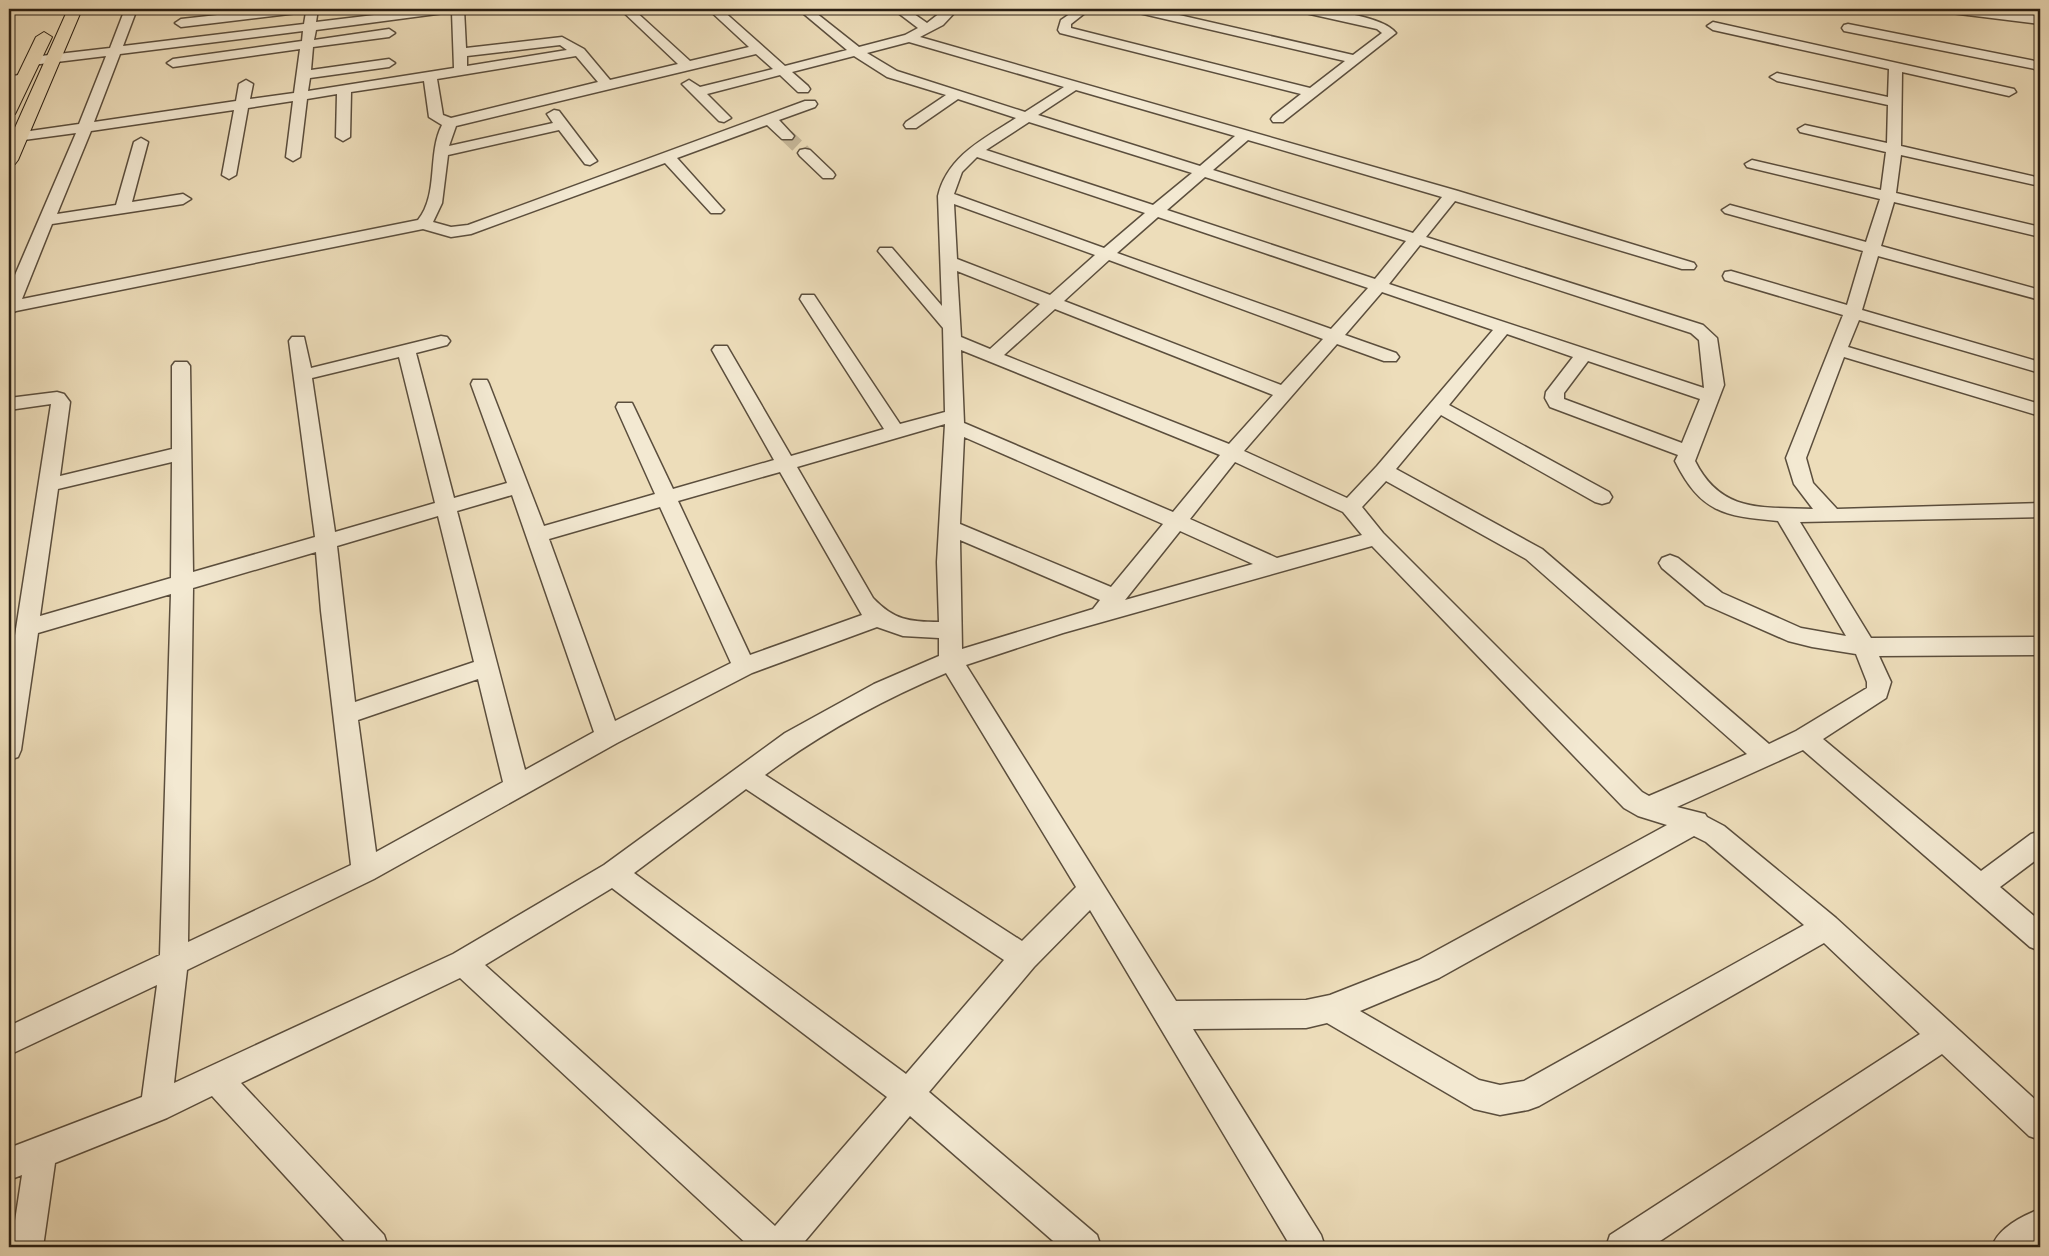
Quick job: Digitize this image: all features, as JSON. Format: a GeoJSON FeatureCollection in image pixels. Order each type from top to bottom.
{"type":"FeatureCollection","features":[{"type":"Feature","properties":{"kind":"main road"},"geometry":{"type":"LineString","coordinates":[[9,160],[14,137],[54,58],[74,9]]}},
{"type":"Feature","properties":{"kind":"main road"},"geometry":{"type":"LineString","coordinates":[[9,110],[16,79],[32,61],[49,26]]}},
{"type":"Feature","properties":{"kind":"street"},"geometry":{"type":"LineString","coordinates":[[9,308],[85,127],[131,9]]}},
{"type":"Feature","properties":{"kind":"street"},"geometry":{"type":"LineString","coordinates":[[181,23],[302,9]]}},
{"type":"Feature","properties":{"kind":"street"},"geometry":{"type":"LineString","coordinates":[[293,157],[304,75],[311,58],[308,44],[312,9]]}},
{"type":"Feature","properties":{"kind":"street"},"geometry":{"type":"LineString","coordinates":[[32,61],[311,26],[351,15],[451,9]]}},
{"type":"Feature","properties":{"kind":"street"},"geometry":{"type":"LineString","coordinates":[[458,9],[461,71]]}},
{"type":"Feature","properties":{"kind":"street"},"geometry":{"type":"LineString","coordinates":[[626,9],[680,67],[698,92],[724,118]]}},
{"type":"Feature","properties":{"kind":"street"},"geometry":{"type":"LineString","coordinates":[[714,9],[803,89]]}},
{"type":"Feature","properties":{"kind":"street"},"geometry":{"type":"LineString","coordinates":[[804,9],[857,52],[892,74],[1417,238],[1697,329],[1708,338],[1715,385],[1712,397],[1685,461],[1688,469],[1707,494],[1719,505],[1730,509],[1785,515],[1832,516],[2040,510]]}},
{"type":"Feature","properties":{"kind":"street"},"geometry":{"type":"LineString","coordinates":[[899,9],[927,29]]}},
{"type":"Feature","properties":{"kind":"street"},"geometry":{"type":"LineString","coordinates":[[698,92],[909,38],[927,29],[952,9]]}},
{"type":"Feature","properties":{"kind":"street"},"geometry":{"type":"LineString","coordinates":[[1084,9],[1065,22],[1064,30],[1312,93]]}},
{"type":"Feature","properties":{"kind":"street"},"geometry":{"type":"LineString","coordinates":[[1139,9],[1356,60]]}},
{"type":"Feature","properties":{"kind":"street"},"geometry":{"type":"LineString","coordinates":[[1278,119],[1388,36],[1390,32],[1387,29],[1305,9]]}},
{"type":"Feature","properties":{"kind":"street"},"geometry":{"type":"LineString","coordinates":[[1951,9],[2040,20]]}},
{"type":"Feature","properties":{"kind":"street"},"geometry":{"type":"LineString","coordinates":[[389,82],[391,12]]}},
{"type":"Feature","properties":{"kind":"street"},"geometry":{"type":"LineString","coordinates":[[1713,26],[1847,37],[2040,66]]}},
{"type":"Feature","properties":{"kind":"street"},"geometry":{"type":"LineString","coordinates":[[173,63],[389,33]]}},
{"type":"Feature","properties":{"kind":"street"},"geometry":{"type":"LineString","coordinates":[[1847,37],[1896,67],[2008,92]]}},
{"type":"Feature","properties":{"kind":"street"},"geometry":{"type":"LineString","coordinates":[[909,38],[1453,194],[1688,266]]}},
{"type":"Feature","properties":{"kind":"street"},"geometry":{"type":"LineString","coordinates":[[460,53],[553,41],[568,43],[579,52],[607,84]]}},
{"type":"Feature","properties":{"kind":"street"},"geometry":{"type":"LineString","coordinates":[[430,76],[436,117],[450,123],[472,116],[759,49]]}},
{"type":"Feature","properties":{"kind":"street"},"geometry":{"type":"LineString","coordinates":[[14,137],[302,96],[579,52]]}},
{"type":"Feature","properties":{"kind":"street"},"geometry":{"type":"LineString","coordinates":[[304,75],[389,63]]}},
{"type":"Feature","properties":{"kind":"street"},"geometry":{"type":"LineString","coordinates":[[1832,516],[1807,489],[1798,474],[1796,458],[1853,312],[1888,196],[1894,149],[1896,67]]}},
{"type":"Feature","properties":{"kind":"street"},"geometry":{"type":"LineString","coordinates":[[1777,77],[1896,103]]}},
{"type":"Feature","properties":{"kind":"street"},"geometry":{"type":"LineString","coordinates":[[229,175],[244,104],[246,84]]}},
{"type":"Feature","properties":{"kind":"street"},"geometry":{"type":"LineString","coordinates":[[1075,85],[961,162],[948,185],[946,196],[954,421],[948,630],[951,661],[1309,1247]]}},
{"type":"Feature","properties":{"kind":"street"},"geometry":{"type":"LineString","coordinates":[[343,138],[344,89]]}},
{"type":"Feature","properties":{"kind":"street"},"geometry":{"type":"LineString","coordinates":[[911,125],[957,94]]}},
{"type":"Feature","properties":{"kind":"street"},"geometry":{"type":"LineString","coordinates":[[543,99],[590,161]]}},
{"type":"Feature","properties":{"kind":"street"},"geometry":{"type":"LineString","coordinates":[[9,308],[423,224],[450,232],[471,229],[810,104]]}},
{"type":"Feature","properties":{"kind":"street"},"geometry":{"type":"LineString","coordinates":[[769,119],[787,136]]}},
{"type":"Feature","properties":{"kind":"street"},"geometry":{"type":"LineString","coordinates":[[423,224],[432,213],[444,137],[450,123]]}},
{"type":"Feature","properties":{"kind":"street"},"geometry":{"type":"LineString","coordinates":[[443,152],[562,125]]}},
{"type":"Feature","properties":{"kind":"street"},"geometry":{"type":"LineString","coordinates":[[1805,129],[2040,182]]}},
{"type":"Feature","properties":{"kind":"street"},"geometry":{"type":"LineString","coordinates":[[992,356],[1052,301],[1246,134]]}},
{"type":"Feature","properties":{"kind":"street"},"geometry":{"type":"LineString","coordinates":[[123,208],[141,142]]}},
{"type":"Feature","properties":{"kind":"street"},"geometry":{"type":"LineString","coordinates":[[975,151],[1712,397]]}},
{"type":"Feature","properties":{"kind":"street"},"geometry":{"type":"LineString","coordinates":[[805,153],[828,175]]}},
{"type":"Feature","properties":{"kind":"street"},"geometry":{"type":"LineString","coordinates":[[667,156],[716,210]]}},
{"type":"Feature","properties":{"kind":"street"},"geometry":{"type":"LineString","coordinates":[[1752,164],[2040,232]]}},
{"type":"Feature","properties":{"kind":"street"},"geometry":{"type":"LineString","coordinates":[[1108,605],[1232,453],[1379,285],[1453,194]]}},
{"type":"Feature","properties":{"kind":"street"},"geometry":{"type":"LineString","coordinates":[[946,196],[1390,357]]}},
{"type":"Feature","properties":{"kind":"street"},"geometry":{"type":"LineString","coordinates":[[46,220],[183,199]]}},
{"type":"Feature","properties":{"kind":"street"},"geometry":{"type":"LineString","coordinates":[[1730,210],[2040,295]]}},
{"type":"Feature","properties":{"kind":"street"},"geometry":{"type":"LineString","coordinates":[[886,251],[951,334],[992,356],[1232,453],[1350,507],[1376,538],[1634,800],[1647,808],[1696,822],[1715,834],[1826,927],[2040,1125]]}},
{"type":"Feature","properties":{"kind":"street"},"geometry":{"type":"LineString","coordinates":[[948,262],[1285,392]]}},
{"type":"Feature","properties":{"kind":"street"},"geometry":{"type":"LineString","coordinates":[[1731,276],[2040,368]]}},
{"type":"Feature","properties":{"kind":"street"},"geometry":{"type":"LineString","coordinates":[[808,299],[895,431]]}},
{"type":"Feature","properties":{"kind":"street"},"geometry":{"type":"LineString","coordinates":[[1350,507],[1384,471],[1504,327]]}},
{"type":"Feature","properties":{"kind":"street"},"geometry":{"type":"LineString","coordinates":[[298,341],[326,543],[364,871]]}},
{"type":"Feature","properties":{"kind":"street"},"geometry":{"type":"LineString","coordinates":[[304,376],[441,342]]}},
{"type":"Feature","properties":{"kind":"street"},"geometry":{"type":"LineString","coordinates":[[1837,349],[2040,410]]}},
{"type":"Feature","properties":{"kind":"street"},"geometry":{"type":"LineString","coordinates":[[406,350],[517,787]]}},
{"type":"Feature","properties":{"kind":"street"},"geometry":{"type":"LineString","coordinates":[[721,350],[865,604],[877,618],[895,626],[920,630],[948,630]]}},
{"type":"Feature","properties":{"kind":"street"},"geometry":{"type":"LineString","coordinates":[[1584,354],[1555,392],[1554,398],[1557,403],[1574,411],[1689,452]]}},
{"type":"Feature","properties":{"kind":"street"},"geometry":{"type":"LineString","coordinates":[[156,1107],[174,962],[182,584],[181,366]]}},
{"type":"Feature","properties":{"kind":"street"},"geometry":{"type":"LineString","coordinates":[[480,384],[537,535],[608,736]]}},
{"type":"Feature","properties":{"kind":"street"},"geometry":{"type":"LineString","coordinates":[[9,404],[44,398],[57,398],[61,402],[9,741]]}},
{"type":"Feature","properties":{"kind":"street"},"geometry":{"type":"LineString","coordinates":[[1438,406],[1602,497]]}},
{"type":"Feature","properties":{"kind":"street"},"geometry":{"type":"LineString","coordinates":[[625,407],[744,667]]}},
{"type":"Feature","properties":{"kind":"street"},"geometry":{"type":"LineString","coordinates":[[537,535],[895,431],[954,421],[1276,566]]}},
{"type":"Feature","properties":{"kind":"street"},"geometry":{"type":"LineString","coordinates":[[49,485],[181,453]]}},
{"type":"Feature","properties":{"kind":"street"},"geometry":{"type":"LineString","coordinates":[[1384,471],[1534,554],[1767,757]]}},
{"type":"Feature","properties":{"kind":"street"},"geometry":{"type":"LineString","coordinates":[[26,628],[519,486]]}},
{"type":"Feature","properties":{"kind":"street"},"geometry":{"type":"LineString","coordinates":[[1647,808],[1767,757],[1804,738],[1878,692],[1879,682],[1864,647],[1785,515]]}},
{"type":"Feature","properties":{"kind":"street"},"geometry":{"type":"LineString","coordinates":[[950,528],[1108,605]]}},
{"type":"Feature","properties":{"kind":"street"},"geometry":{"type":"LineString","coordinates":[[9,1164],[41,1154],[156,1107],[463,963],[612,873],[794,740],[882,690],[951,661],[1108,605],[1276,566],[1376,538]]}},
{"type":"Feature","properties":{"kind":"street"},"geometry":{"type":"LineString","coordinates":[[1670,563],[1714,599],[1796,635],[1864,647],[2040,646]]}},
{"type":"Feature","properties":{"kind":"street"},"geometry":{"type":"LineString","coordinates":[[9,1041],[364,871],[608,736],[744,667],[877,618]]}},
{"type":"Feature","properties":{"kind":"street"},"geometry":{"type":"LineString","coordinates":[[345,715],[486,667]]}},
{"type":"Feature","properties":{"kind":"street"},"geometry":{"type":"LineString","coordinates":[[1804,738],[2040,938]]}},
{"type":"Feature","properties":{"kind":"street"},"geometry":{"type":"LineString","coordinates":[[745,775],[1024,958]]}},
{"type":"Feature","properties":{"kind":"street"},"geometry":{"type":"LineString","coordinates":[[1168,1014],[1306,1014],[1330,1009],[1429,969],[1696,822]]}},
{"type":"Feature","properties":{"kind":"street"},"geometry":{"type":"LineString","coordinates":[[1980,887],[2040,842]]}},
{"type":"Feature","properties":{"kind":"street"},"geometry":{"type":"LineString","coordinates":[[612,873],[908,1094],[1085,1247]]}},
{"type":"Feature","properties":{"kind":"street"},"geometry":{"type":"LineString","coordinates":[[779,1247],[1024,958],[1092,889]]}},
{"type":"Feature","properties":{"kind":"street"},"geometry":{"type":"LineString","coordinates":[[1330,1009],[1474,1094],[1500,1100],[1528,1095],[1826,927]]}},
{"type":"Feature","properties":{"kind":"street"},"geometry":{"type":"LineString","coordinates":[[463,963],[774,1247]]}},
{"type":"Feature","properties":{"kind":"street"},"geometry":{"type":"LineString","coordinates":[[1622,1247],[1943,1036]]}},
{"type":"Feature","properties":{"kind":"street"},"geometry":{"type":"LineString","coordinates":[[217,1079],[372,1247]]}},
{"type":"Feature","properties":{"kind":"street"},"geometry":{"type":"LineString","coordinates":[[27,1247],[41,1154]]}},
{"type":"Feature","properties":{"kind":"street"},"geometry":{"type":"LineString","coordinates":[[2008,1247],[2040,1225]]}},
{"type":"Feature","properties":{"kind":"tunnel"},"geometry":{"type":"LineString","coordinates":[[787,136],[805,153]]}}]}
